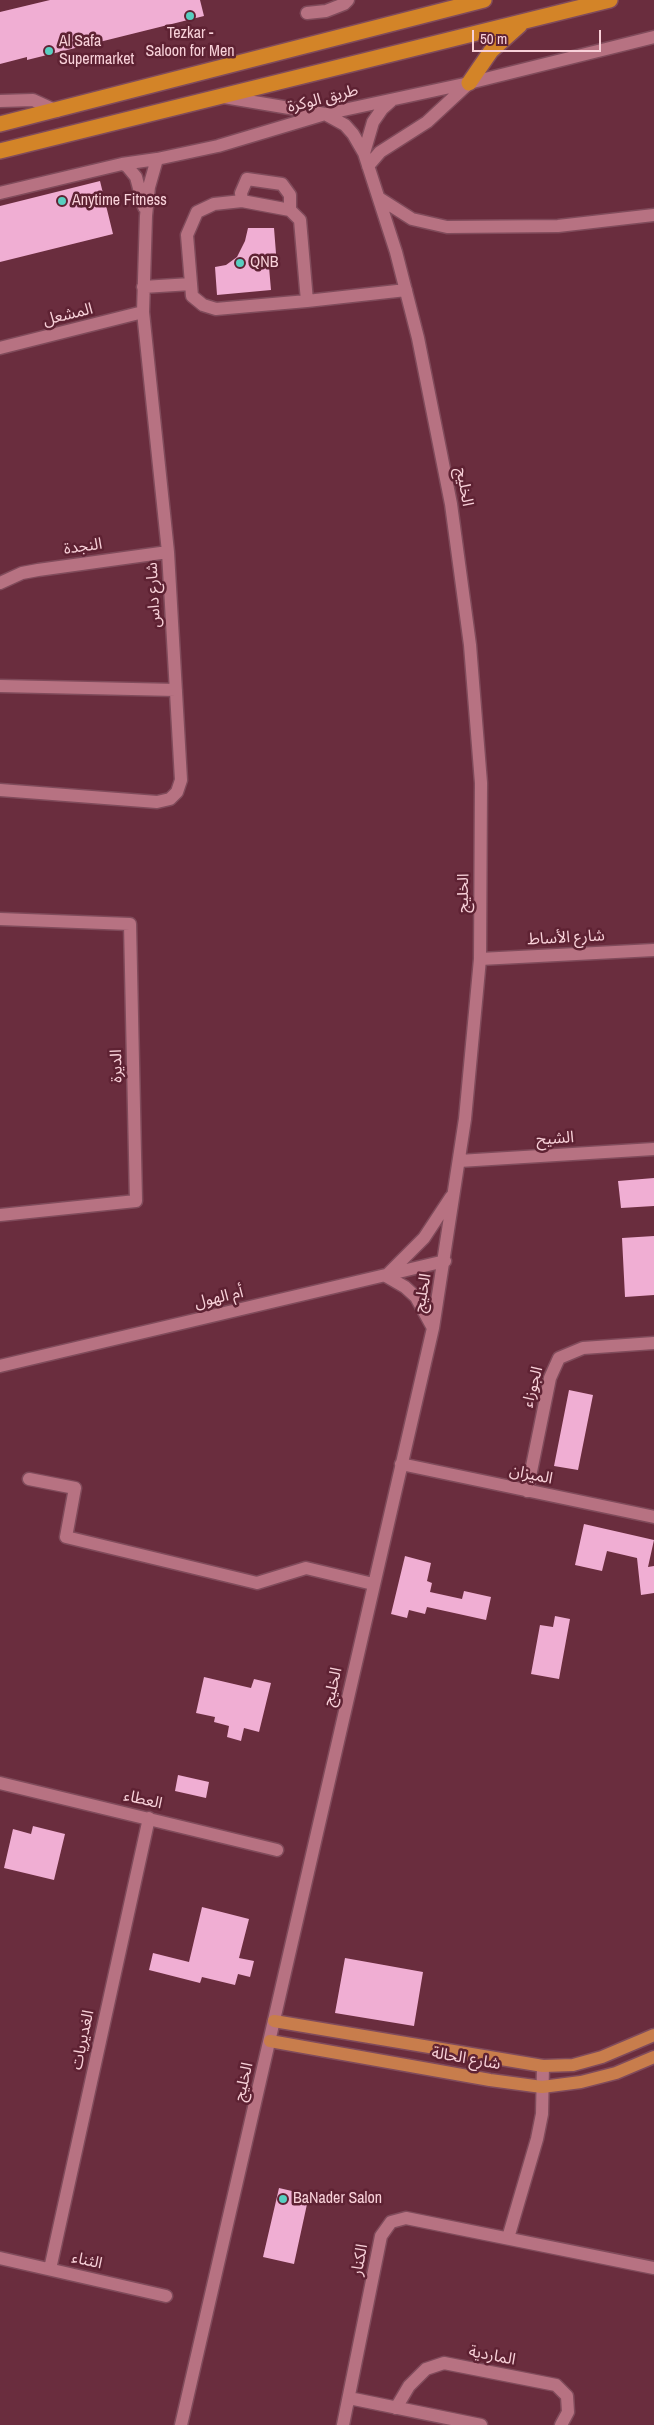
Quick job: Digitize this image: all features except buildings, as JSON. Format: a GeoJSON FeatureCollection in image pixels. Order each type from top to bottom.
{"type":"FeatureCollection","features":[{"type":"Feature","properties":{"kind":"highway"},"geometry":{"type":"LineString","coordinates":[[0,124],[57,111],[484,0]]}},
{"type":"Feature","properties":{"kind":"highway","name":"طريق الوكرة"},"geometry":{"type":"LineString","coordinates":[[0,151],[610,0]]}},
{"type":"Feature","properties":{"kind":"highway"},"geometry":{"type":"LineString","coordinates":[[469,84],[491,51],[525,21]]}},
{"type":"Feature","properties":{"kind":"main road","name":"شارع الحالة"},"geometry":{"type":"LineString","coordinates":[[274,2021],[543,2066],[573,2065],[602,2057],[654,2035]]}},
{"type":"Feature","properties":{"kind":"main road","name":"شارع الحالة"},"geometry":{"type":"LineString","coordinates":[[270,2041],[490,2080],[542,2087],[581,2082],[616,2073],[654,2057]]}},
{"type":"Feature","properties":{"kind":"street"},"geometry":{"type":"LineString","coordinates":[[306,13],[326,11],[344,4],[348,0]]}},
{"type":"Feature","properties":{"kind":"street","name":"طريق الوكرة"},"geometry":{"type":"LineString","coordinates":[[0,193],[122,164],[157,160],[218,146],[325,114],[469,84],[654,37]]}},
{"type":"Feature","properties":{"kind":"street"},"geometry":{"type":"LineString","coordinates":[[368,166],[380,152],[427,122],[469,84]]}},
{"type":"Feature","properties":{"kind":"street","name":"الخليج"},"geometry":{"type":"LineString","coordinates":[[181,2425],[433,1328],[445,1261],[459,1161],[480,959],[481,783],[470,645],[451,504],[418,338],[379,198],[364,153],[353,134],[345,125],[325,114],[219,96]]}},
{"type":"Feature","properties":{"kind":"street"},"geometry":{"type":"LineString","coordinates":[[0,101],[33,100],[57,111]]}},
{"type":"Feature","properties":{"kind":"street"},"geometry":{"type":"LineString","coordinates":[[364,153],[373,122],[382,109],[392,100]]}},
{"type":"Feature","properties":{"kind":"street","name":"شارع داس"},"geometry":{"type":"LineString","coordinates":[[0,790],[156,802],[170,799],[177,792],[181,780],[168,552],[143,312],[146,216],[149,187],[157,160]]}},
{"type":"Feature","properties":{"kind":"street","name":"شارع داس"},"geometry":{"type":"LineString","coordinates":[[122,164],[127,166],[136,177],[146,216]]}},
{"type":"Feature","properties":{"kind":"street"},"geometry":{"type":"LineString","coordinates":[[242,200],[241,193],[247,179],[282,184],[290,195],[290,210]]}},
{"type":"Feature","properties":{"kind":"street"},"geometry":{"type":"LineString","coordinates":[[379,198],[412,219],[447,227],[558,226],[654,215]]}},
{"type":"Feature","properties":{"kind":"street"},"geometry":{"type":"LineString","coordinates":[[308,301],[300,220],[290,210],[242,200],[214,204],[197,212],[187,235],[192,296],[203,305],[216,309],[308,301],[406,290]]}},
{"type":"Feature","properties":{"kind":"street"},"geometry":{"type":"LineString","coordinates":[[143,287],[191,284]]}},
{"type":"Feature","properties":{"kind":"street","name":"المشعل"},"geometry":{"type":"LineString","coordinates":[[0,348],[143,312]]}},
{"type":"Feature","properties":{"kind":"street","name":"النجدة"},"geometry":{"type":"LineString","coordinates":[[1,580],[38,570],[168,552]]}},
{"type":"Feature","properties":{"kind":"street"},"geometry":{"type":"LineString","coordinates":[[0,686],[176,690]]}},
{"type":"Feature","properties":{"kind":"street","name":"الديرة"},"geometry":{"type":"LineString","coordinates":[[0,919],[130,924],[136,1201],[0,1215]]}},
{"type":"Feature","properties":{"kind":"street","name":"شارع الأساط"},"geometry":{"type":"LineString","coordinates":[[480,959],[654,950]]}},
{"type":"Feature","properties":{"kind":"street","name":"الشيح"},"geometry":{"type":"LineString","coordinates":[[459,1161],[654,1149]]}},
{"type":"Feature","properties":{"kind":"street"},"geometry":{"type":"LineString","coordinates":[[433,1328],[416,1297],[405,1287],[386,1276],[424,1238],[454,1193]]}},
{"type":"Feature","properties":{"kind":"street","name":"أم الهول"},"geometry":{"type":"LineString","coordinates":[[0,1366],[445,1261]]}},
{"type":"Feature","properties":{"kind":"street","name":"الجوزاء"},"geometry":{"type":"LineString","coordinates":[[527,1491],[550,1378],[559,1358],[583,1348],[654,1343]]}},
{"type":"Feature","properties":{"kind":"street","name":"الميزان"},"geometry":{"type":"LineString","coordinates":[[401,1464],[654,1517]]}},
{"type":"Feature","properties":{"kind":"street"},"geometry":{"type":"LineString","coordinates":[[28,1480],[75,1488],[66,1538],[257,1583],[306,1568],[374,1584]]}},
{"type":"Feature","properties":{"kind":"street","name":"العطاء"},"geometry":{"type":"LineString","coordinates":[[0,1783],[277,1850]]}},
{"type":"Feature","properties":{"kind":"street","name":"الغديريات"},"geometry":{"type":"LineString","coordinates":[[50,2269],[149,1818]]}},
{"type":"Feature","properties":{"kind":"street"},"geometry":{"type":"LineString","coordinates":[[508,2238],[537,2139],[542,2114],[543,2066]]}},
{"type":"Feature","properties":{"kind":"street","name":"الكنار"},"geometry":{"type":"LineString","coordinates":[[343,2425],[382,2236],[390,2222],[406,2218],[654,2268]]}},
{"type":"Feature","properties":{"kind":"street","name":"الثناء"},"geometry":{"type":"LineString","coordinates":[[0,2258],[166,2296]]}},
{"type":"Feature","properties":{"kind":"street","name":"الماردية"},"geometry":{"type":"LineString","coordinates":[[396,2408],[409,2386],[426,2369],[444,2363],[556,2385],[567,2396],[568,2412],[561,2425]]}},
{"type":"Feature","properties":{"kind":"street"},"geometry":{"type":"LineString","coordinates":[[349,2398],[481,2425]]}},
{"type":"Feature","properties":{"kind":"place","name":"Tezkar - Saloon for Men"},"geometry":{"type":"Point","coordinates":[190,16]}},
{"type":"Feature","properties":{"kind":"place","name":"Al Safa Supermarket"},"geometry":{"type":"Point","coordinates":[49,51]}},
{"type":"Feature","properties":{"kind":"place","name":"Anytime Fitness"},"geometry":{"type":"Point","coordinates":[62,201]}},
{"type":"Feature","properties":{"kind":"place","name":"QNB"},"geometry":{"type":"Point","coordinates":[240,263]}},
{"type":"Feature","properties":{"kind":"place","name":"BaNader Salon"},"geometry":{"type":"Point","coordinates":[283,2199]}}]}
